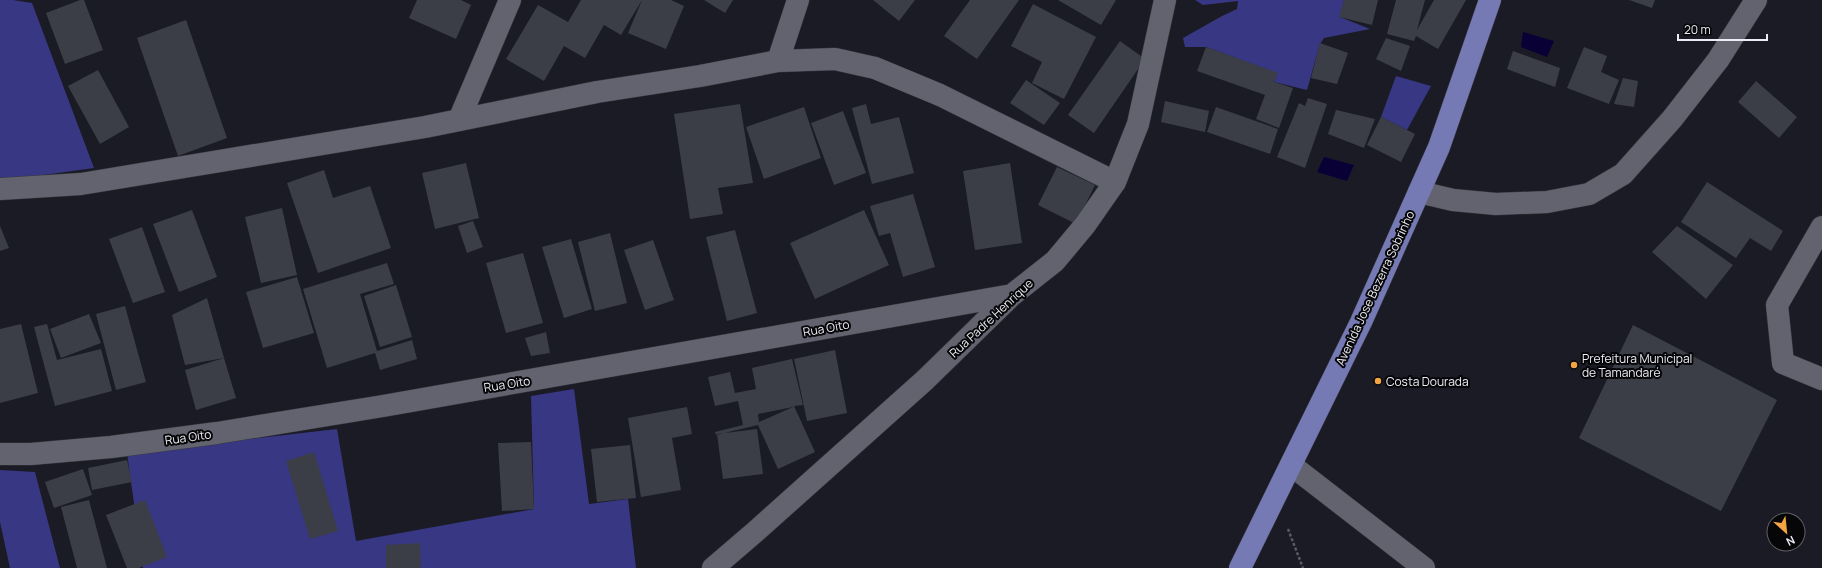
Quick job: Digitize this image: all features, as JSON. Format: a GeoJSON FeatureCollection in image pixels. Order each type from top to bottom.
{"type":"FeatureCollection","features":[{"type":"Feature","properties":{"kind":"main road","name":"Avenida Jose Bezerra Sobrinho"},"geometry":{"type":"LineString","coordinates":[[1240,568],[1361,322],[1439,147],[1490,0]]}},
{"type":"Feature","properties":{"kind":"street"},"geometry":{"type":"LineString","coordinates":[[459,120],[510,0]]}},
{"type":"Feature","properties":{"kind":"street"},"geometry":{"type":"LineString","coordinates":[[778,60],[798,0]]}},
{"type":"Feature","properties":{"kind":"street","name":"Rua Padre Henrique"},"geometry":{"type":"LineString","coordinates":[[713,568],[925,380],[1012,295],[1055,261],[1085,225],[1115,182],[1138,124],[1166,0]]}},
{"type":"Feature","properties":{"kind":"street"},"geometry":{"type":"LineString","coordinates":[[1419,192],[1453,200],[1496,204],[1547,202],[1589,194],[1623,174],[1672,119],[1718,60],[1756,0]]}},
{"type":"Feature","properties":{"kind":"street"},"geometry":{"type":"LineString","coordinates":[[0,189],[81,184],[222,161],[459,120],[598,92],[700,76],[778,60],[835,59],[875,68],[940,95],[1115,182]]}},
{"type":"Feature","properties":{"kind":"street"},"geometry":{"type":"LineString","coordinates":[[1822,227],[1777,305],[1783,363],[1822,379]]}},
{"type":"Feature","properties":{"kind":"street","name":"Rua Oito"},"geometry":{"type":"LineString","coordinates":[[0,454],[31,454],[111,447],[218,432],[383,406],[1012,295]]}},
{"type":"Feature","properties":{"kind":"street"},"geometry":{"type":"LineString","coordinates":[[1291,465],[1424,568]]}},
{"type":"Feature","properties":{"kind":"shaded area"},"geometry":{"type":"Polygon","coordinates":[[[0,0],[13,0],[32,3],[94,168],[0,181],[0,0]]]}},
{"type":"Feature","properties":{"kind":"shaded area"},"geometry":{"type":"Polygon","coordinates":[[[1195,0],[1344,0],[1340,17],[1370,29],[1324,38],[1320,44],[1307,90],[1274,82],[1277,73],[1206,47],[1185,47],[1183,38],[1237,9],[1238,1],[1203,5],[1195,0]]]}},
{"type":"Feature","properties":{"kind":"shaded area"},"geometry":{"type":"Polygon","coordinates":[[[1523,32],[1554,41],[1547,57],[1521,47],[1523,32]]]}},
{"type":"Feature","properties":{"kind":"shaded area"},"geometry":{"type":"Polygon","coordinates":[[[1396,76],[1431,86],[1407,130],[1381,117],[1396,76]]]}},
{"type":"Feature","properties":{"kind":"shaded area"},"geometry":{"type":"Polygon","coordinates":[[[1324,157],[1354,165],[1347,181],[1317,172],[1324,157]]]}},
{"type":"Feature","properties":{"kind":"shaded area"},"geometry":{"type":"Polygon","coordinates":[[[574,389],[589,504],[628,499],[636,568],[143,568],[127,453],[337,429],[356,541],[534,509],[531,396],[574,389]]]}},
{"type":"Feature","properties":{"kind":"shaded area"},"geometry":{"type":"Polygon","coordinates":[[[0,470],[35,472],[60,568],[10,568],[0,522],[0,470]]]}},
{"type":"Feature","properties":{"kind":"building"},"geometry":{"type":"Polygon","coordinates":[[[80,0],[84,0],[103,50],[65,64],[46,13],[80,0]]]}},
{"type":"Feature","properties":{"kind":"building"},"geometry":{"type":"Polygon","coordinates":[[[417,0],[461,0],[471,5],[456,39],[409,18],[417,0]]]}},
{"type":"Feature","properties":{"kind":"building"},"geometry":{"type":"Polygon","coordinates":[[[581,0],[642,0],[621,35],[604,25],[585,58],[564,46],[544,81],[506,59],[538,5],[568,22],[581,0]]]}},
{"type":"Feature","properties":{"kind":"building"},"geometry":{"type":"Polygon","coordinates":[[[642,0],[671,0],[684,6],[666,49],[628,33],[642,0]]]}},
{"type":"Feature","properties":{"kind":"building"},"geometry":{"type":"Polygon","coordinates":[[[704,0],[733,0],[725,13],[704,0]]]}},
{"type":"Feature","properties":{"kind":"building"},"geometry":{"type":"Polygon","coordinates":[[[873,0],[915,0],[899,21],[873,0]]]}},
{"type":"Feature","properties":{"kind":"building"},"geometry":{"type":"Polygon","coordinates":[[[970,0],[1019,0],[977,59],[944,36],[970,0]]]}},
{"type":"Feature","properties":{"kind":"building"},"geometry":{"type":"Polygon","coordinates":[[[1058,0],[1116,0],[1101,25],[1058,0]]]}},
{"type":"Feature","properties":{"kind":"building"},"geometry":{"type":"Polygon","coordinates":[[[1344,0],[1378,0],[1372,25],[1339,17],[1344,0]]]}},
{"type":"Feature","properties":{"kind":"building"},"geometry":{"type":"Polygon","coordinates":[[[1396,0],[1425,0],[1417,30],[1434,0],[1466,0],[1438,49],[1416,36],[1414,41],[1387,34],[1396,0]]]}},
{"type":"Feature","properties":{"kind":"building"},"geometry":{"type":"Polygon","coordinates":[[[1629,0],[1655,0],[1652,8],[1629,0]]]}},
{"type":"Feature","properties":{"kind":"building"},"geometry":{"type":"Polygon","coordinates":[[[1033,4],[1096,37],[1064,99],[1032,83],[1042,62],[1011,46],[1033,4]]]}},
{"type":"Feature","properties":{"kind":"building"},"geometry":{"type":"Polygon","coordinates":[[[186,20],[227,138],[178,156],[137,38],[186,20]]]}},
{"type":"Feature","properties":{"kind":"building"},"geometry":{"type":"Polygon","coordinates":[[[1386,38],[1410,46],[1401,71],[1376,59],[1386,38]]]}},
{"type":"Feature","properties":{"kind":"building"},"geometry":{"type":"Polygon","coordinates":[[[1120,41],[1145,59],[1094,133],[1068,115],[1120,41]]]}},
{"type":"Feature","properties":{"kind":"building"},"geometry":{"type":"Polygon","coordinates":[[[1320,43],[1348,53],[1337,84],[1311,78],[1320,43]]]}},
{"type":"Feature","properties":{"kind":"building"},"geometry":{"type":"Polygon","coordinates":[[[1206,47],[1278,73],[1274,82],[1293,88],[1279,128],[1256,119],[1265,95],[1197,71],[1206,47]]]}},
{"type":"Feature","properties":{"kind":"building"},"geometry":{"type":"Polygon","coordinates":[[[1584,47],[1607,56],[1601,72],[1619,80],[1609,104],[1567,88],[1584,47]]]}},
{"type":"Feature","properties":{"kind":"building"},"geometry":{"type":"Polygon","coordinates":[[[1513,51],[1560,68],[1555,87],[1507,69],[1513,51]]]}},
{"type":"Feature","properties":{"kind":"building"},"geometry":{"type":"Polygon","coordinates":[[[98,70],[129,127],[100,144],[68,86],[98,70]]]}},
{"type":"Feature","properties":{"kind":"building"},"geometry":{"type":"Polygon","coordinates":[[[1623,78],[1638,81],[1634,107],[1614,104],[1623,78]]]}},
{"type":"Feature","properties":{"kind":"building"},"geometry":{"type":"Polygon","coordinates":[[[1026,80],[1060,103],[1044,125],[1010,103],[1026,80]]]}},
{"type":"Feature","properties":{"kind":"building"},"geometry":{"type":"Polygon","coordinates":[[[1756,81],[1797,117],[1779,138],[1738,102],[1756,81]]]}},
{"type":"Feature","properties":{"kind":"building"},"geometry":{"type":"Polygon","coordinates":[[[1308,98],[1327,104],[1305,168],[1277,157],[1299,103],[1305,106],[1308,98]]]}},
{"type":"Feature","properties":{"kind":"building"},"geometry":{"type":"Polygon","coordinates":[[[1165,101],[1209,111],[1205,132],[1161,122],[1165,101]]]}},
{"type":"Feature","properties":{"kind":"building"},"geometry":{"type":"Polygon","coordinates":[[[740,104],[753,183],[718,188],[723,214],[690,219],[674,114],[740,104]]]}},
{"type":"Feature","properties":{"kind":"building"},"geometry":{"type":"Polygon","coordinates":[[[866,104],[871,124],[899,117],[914,173],[872,184],[852,108],[866,104]]]}},
{"type":"Feature","properties":{"kind":"building"},"geometry":{"type":"Polygon","coordinates":[[[804,107],[821,158],[764,179],[746,127],[804,107]]]}},
{"type":"Feature","properties":{"kind":"building"},"geometry":{"type":"Polygon","coordinates":[[[1216,107],[1278,129],[1270,154],[1207,132],[1216,107]]]}},
{"type":"Feature","properties":{"kind":"building"},"geometry":{"type":"Polygon","coordinates":[[[1336,110],[1375,119],[1364,148],[1328,134],[1336,110]]]}},
{"type":"Feature","properties":{"kind":"building"},"geometry":{"type":"Polygon","coordinates":[[[843,111],[866,173],[834,185],[811,123],[843,111]]]}},
{"type":"Feature","properties":{"kind":"building"},"geometry":{"type":"Polygon","coordinates":[[[1381,117],[1415,134],[1401,162],[1367,145],[1381,117]]]}},
{"type":"Feature","properties":{"kind":"building"},"geometry":{"type":"Polygon","coordinates":[[[466,163],[479,218],[435,229],[422,173],[466,163]]]}},
{"type":"Feature","properties":{"kind":"building"},"geometry":{"type":"Polygon","coordinates":[[[1010,163],[1022,243],[975,250],[963,171],[1010,163]]]}},
{"type":"Feature","properties":{"kind":"building"},"geometry":{"type":"Polygon","coordinates":[[[1057,167],[1095,185],[1076,224],[1038,205],[1057,167]]]}},
{"type":"Feature","properties":{"kind":"building"},"geometry":{"type":"Polygon","coordinates":[[[324,170],[333,198],[370,186],[391,248],[318,273],[287,183],[324,170]]]}},
{"type":"Feature","properties":{"kind":"building"},"geometry":{"type":"Polygon","coordinates":[[[1707,182],[1783,231],[1771,251],[1750,238],[1736,258],[1681,222],[1707,182]]]}},
{"type":"Feature","properties":{"kind":"building"},"geometry":{"type":"Polygon","coordinates":[[[913,194],[935,267],[903,277],[890,233],[879,236],[870,206],[913,194]]]}},
{"type":"Feature","properties":{"kind":"building"},"geometry":{"type":"Polygon","coordinates":[[[282,208],[297,275],[261,283],[245,217],[282,208]]]}},
{"type":"Feature","properties":{"kind":"building"},"geometry":{"type":"Polygon","coordinates":[[[192,210],[217,277],[179,292],[153,224],[192,210]]]}},
{"type":"Feature","properties":{"kind":"building"},"geometry":{"type":"Polygon","coordinates":[[[864,210],[889,265],[815,299],[790,243],[864,210]]]}},
{"type":"Feature","properties":{"kind":"building"},"geometry":{"type":"Polygon","coordinates":[[[473,221],[483,247],[467,253],[458,226],[473,221]]]}},
{"type":"Feature","properties":{"kind":"building"},"geometry":{"type":"Polygon","coordinates":[[[0,226],[9,248],[0,251],[0,226]]]}},
{"type":"Feature","properties":{"kind":"building"},"geometry":{"type":"Polygon","coordinates":[[[1677,226],[1733,265],[1706,299],[1652,252],[1677,226]]]}},
{"type":"Feature","properties":{"kind":"building"},"geometry":{"type":"Polygon","coordinates":[[[142,227],[165,292],[133,303],[109,239],[142,227]]]}},
{"type":"Feature","properties":{"kind":"building"},"geometry":{"type":"Polygon","coordinates":[[[735,230],[757,313],[727,321],[706,237],[735,230]]]}},
{"type":"Feature","properties":{"kind":"building"},"geometry":{"type":"Polygon","coordinates":[[[610,233],[627,303],[595,311],[578,242],[610,233]]]}},
{"type":"Feature","properties":{"kind":"building"},"geometry":{"type":"Polygon","coordinates":[[[571,239],[592,309],[564,318],[542,247],[571,239]]]}},
{"type":"Feature","properties":{"kind":"building"},"geometry":{"type":"Polygon","coordinates":[[[653,240],[674,300],[645,310],[624,250],[653,240]]]}},
{"type":"Feature","properties":{"kind":"building"},"geometry":{"type":"Polygon","coordinates":[[[523,253],[543,323],[506,333],[486,263],[523,253]]]}},
{"type":"Feature","properties":{"kind":"building"},"geometry":{"type":"Polygon","coordinates":[[[387,263],[394,284],[360,294],[377,351],[412,340],[417,359],[380,370],[375,353],[327,368],[303,289],[387,263]]]}},
{"type":"Feature","properties":{"kind":"building"},"geometry":{"type":"Polygon","coordinates":[[[297,277],[314,333],[263,348],[246,292],[297,277]]]}},
{"type":"Feature","properties":{"kind":"building"},"geometry":{"type":"Polygon","coordinates":[[[396,285],[412,337],[380,347],[364,296],[396,285]]]}},
{"type":"Feature","properties":{"kind":"building"},"geometry":{"type":"Polygon","coordinates":[[[207,298],[224,358],[185,365],[172,315],[207,298]]]}},
{"type":"Feature","properties":{"kind":"building"},"geometry":{"type":"Polygon","coordinates":[[[125,306],[146,382],[116,390],[96,314],[125,306]]]}},
{"type":"Feature","properties":{"kind":"building"},"geometry":{"type":"Polygon","coordinates":[[[89,314],[101,343],[61,358],[50,329],[89,314]]]}},
{"type":"Feature","properties":{"kind":"building"},"geometry":{"type":"Polygon","coordinates":[[[21,324],[38,393],[0,403],[0,329],[21,324]]]}},
{"type":"Feature","properties":{"kind":"building"},"geometry":{"type":"Polygon","coordinates":[[[47,324],[57,360],[101,349],[112,391],[55,406],[34,327],[47,324]]]}},
{"type":"Feature","properties":{"kind":"building"},"geometry":{"type":"Polygon","coordinates":[[[1633,325],[1777,400],[1721,511],[1579,438],[1633,325]]]}},
{"type":"Feature","properties":{"kind":"building"},"geometry":{"type":"Polygon","coordinates":[[[546,332],[550,353],[531,356],[525,338],[546,332]]]}},
{"type":"Feature","properties":{"kind":"building"},"geometry":{"type":"Polygon","coordinates":[[[835,350],[847,413],[807,421],[794,359],[835,350]]]}},
{"type":"Feature","properties":{"kind":"building"},"geometry":{"type":"Polygon","coordinates":[[[224,358],[236,398],[196,410],[185,370],[224,358]]]}},
{"type":"Feature","properties":{"kind":"building"},"geometry":{"type":"Polygon","coordinates":[[[792,359],[803,405],[794,406],[815,452],[778,469],[758,425],[716,435],[715,432],[743,425],[738,401],[715,406],[708,377],[730,372],[735,393],[756,389],[752,368],[792,359]],[[793,407],[758,414],[759,422],[793,407]]]}},
{"type":"Feature","properties":{"kind":"building"},"geometry":{"type":"Polygon","coordinates":[[[687,407],[692,434],[672,438],[681,490],[641,497],[628,418],[687,407]]]}},
{"type":"Feature","properties":{"kind":"building"},"geometry":{"type":"Polygon","coordinates":[[[757,429],[763,474],[723,479],[717,434],[757,429]]]}},
{"type":"Feature","properties":{"kind":"building"},"geometry":{"type":"Polygon","coordinates":[[[531,442],[534,509],[502,511],[498,443],[531,442]]]}},
{"type":"Feature","properties":{"kind":"building"},"geometry":{"type":"Polygon","coordinates":[[[630,445],[636,498],[597,502],[591,449],[630,445]]]}},
{"type":"Feature","properties":{"kind":"building"},"geometry":{"type":"Polygon","coordinates":[[[314,452],[338,531],[310,539],[286,461],[314,452]]]}},
{"type":"Feature","properties":{"kind":"building"},"geometry":{"type":"Polygon","coordinates":[[[127,460],[132,482],[92,490],[88,468],[127,460]]]}},
{"type":"Feature","properties":{"kind":"building"},"geometry":{"type":"Polygon","coordinates":[[[83,469],[92,495],[54,508],[45,482],[83,469]]]}},
{"type":"Feature","properties":{"kind":"building"},"geometry":{"type":"Polygon","coordinates":[[[89,500],[107,568],[77,568],[61,507],[89,500]]]}},
{"type":"Feature","properties":{"kind":"building"},"geometry":{"type":"Polygon","coordinates":[[[145,500],[167,557],[139,568],[127,568],[106,515],[145,500]]]}},
{"type":"Feature","properties":{"kind":"building"},"geometry":{"type":"Polygon","coordinates":[[[420,543],[421,568],[386,568],[386,545],[420,543]]]}},
{"type":"Feature","properties":{"kind":"place","name":"Prefeitura Municipal de Tamandaré"},"geometry":{"type":"Point","coordinates":[1574,365]}},
{"type":"Feature","properties":{"kind":"place","name":"Costa Dourada"},"geometry":{"type":"Point","coordinates":[1378,381]}}]}
